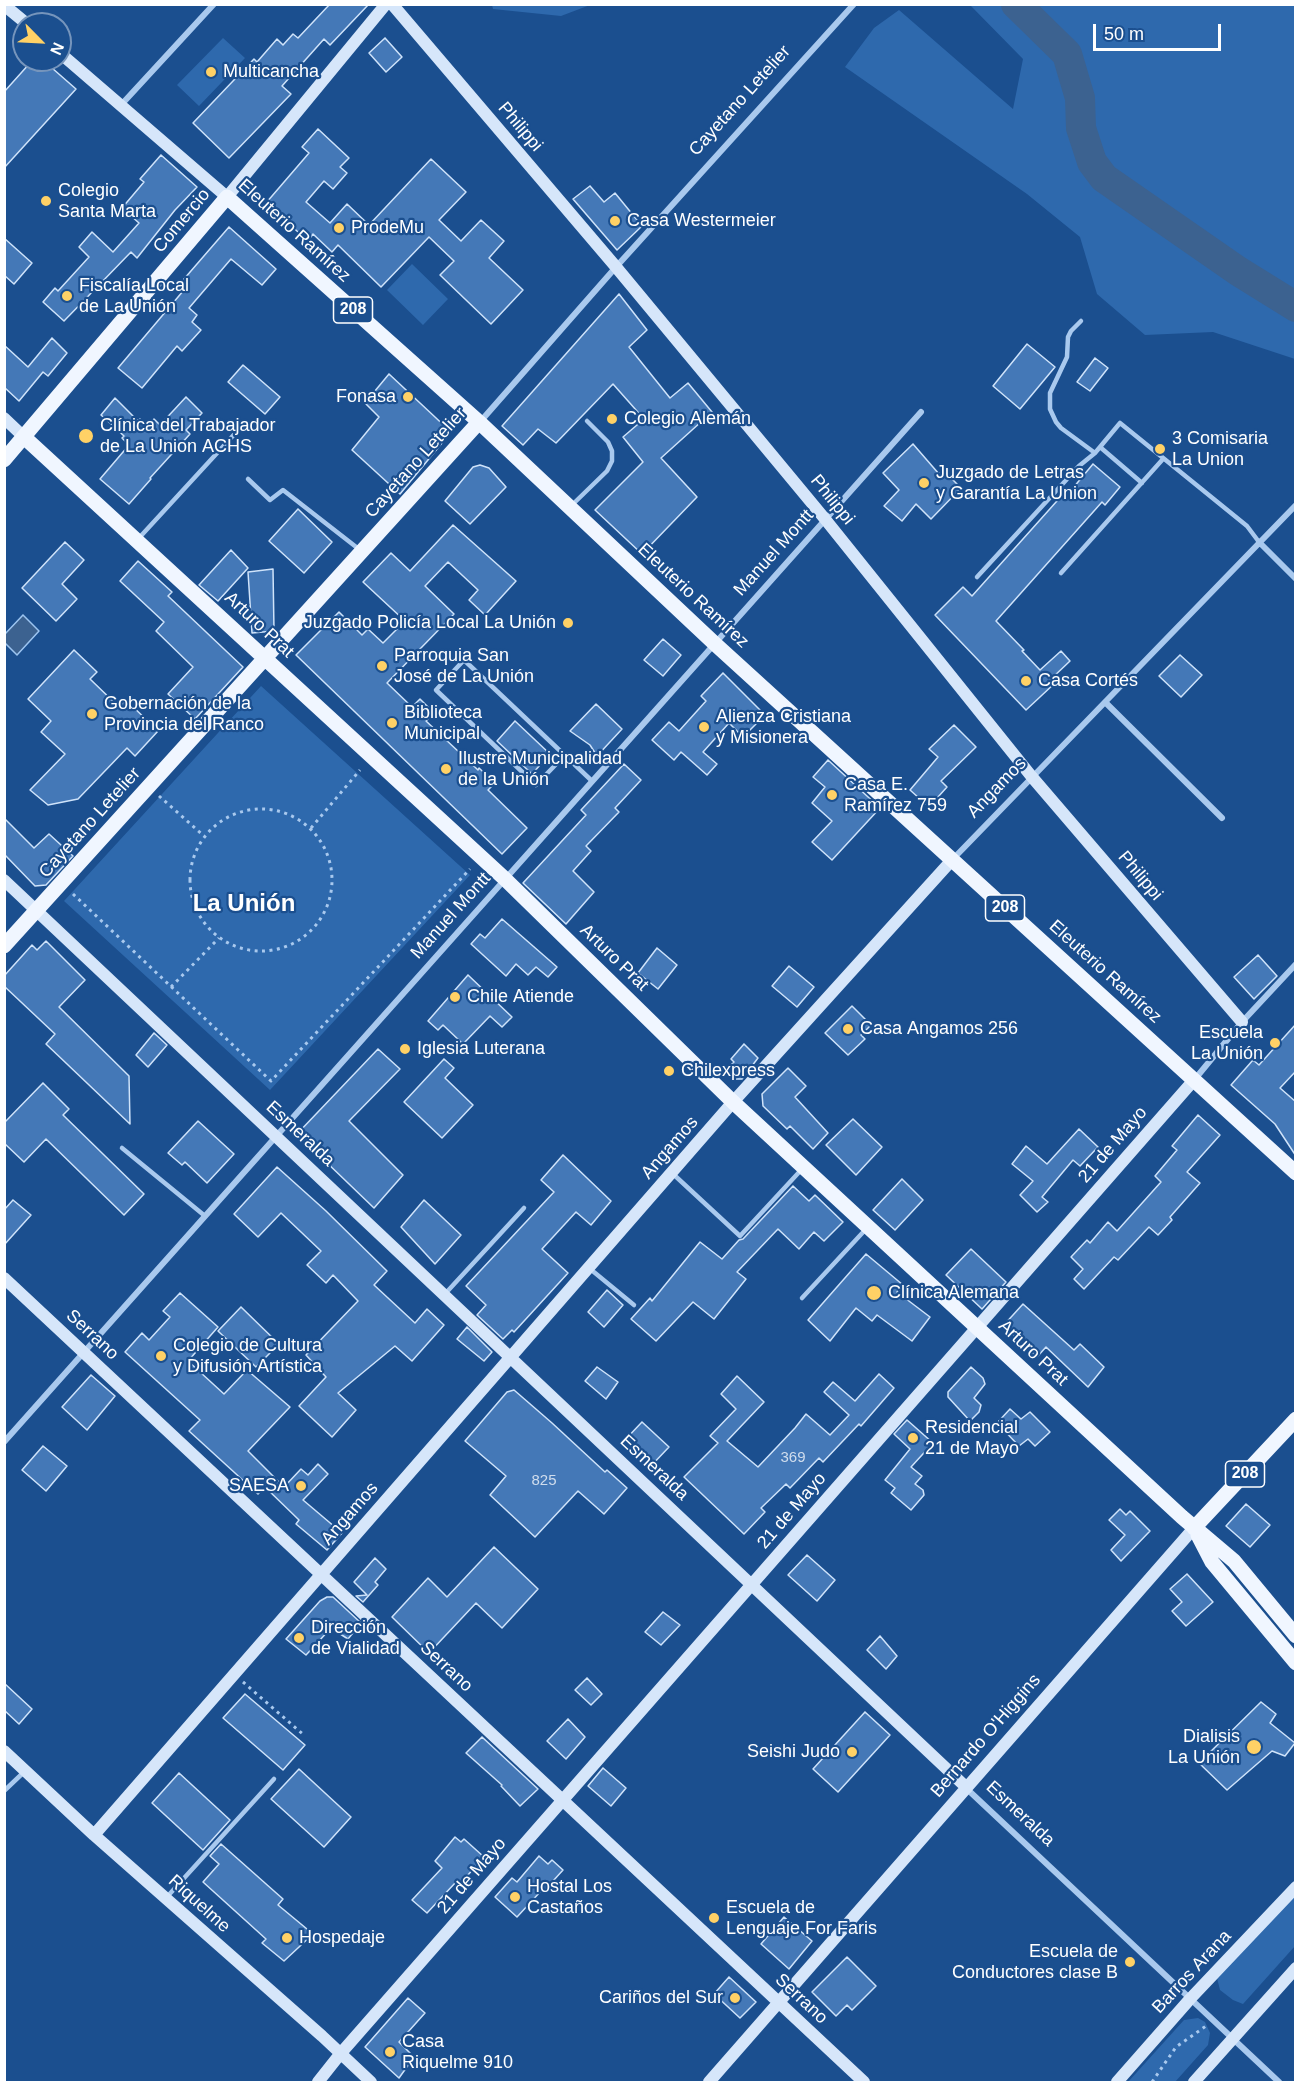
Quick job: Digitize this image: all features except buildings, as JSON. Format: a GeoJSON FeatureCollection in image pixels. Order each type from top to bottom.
{"type":"FeatureCollection","features":[{"type":"Feature","properties":{"kind":"main road","name":"Eleuterio Ramírez"},"geometry":{"type":"LineString","coordinates":[[227,197],[480,422],[714,643],[1296,1173]]}},
{"type":"Feature","properties":{"kind":"main road","name":"Comercio"},"geometry":{"type":"LineString","coordinates":[[4,460],[227,197]]}},
{"type":"Feature","properties":{"kind":"main road","name":"Cayetano Letelier"},"geometry":{"type":"LineString","coordinates":[[4,946],[480,422]]}},
{"type":"Feature","properties":{"kind":"main road","name":"Arturo Prat"},"geometry":{"type":"LineString","coordinates":[[24,437],[505,879],[733,1102],[1194,1528],[1234,1561],[1296,1636]]}},
{"type":"Feature","properties":{"kind":"main road","name":"Bernardo O'Higgins"},"geometry":{"type":"LineString","coordinates":[[1194,1528],[1296,1419]]}},
{"type":"Feature","properties":{"kind":"main road","name":"Arturo Prat"},"geometry":{"type":"LineString","coordinates":[[1194,1528],[1212,1562],[1296,1663]]}},
{"type":"Feature","properties":{"kind":"street"},"geometry":{"type":"LineString","coordinates":[[121,105],[214,4]]}},
{"type":"Feature","properties":{"kind":"street","name":"Comercio"},"geometry":{"type":"LineString","coordinates":[[227,197],[386,4]]}},
{"type":"Feature","properties":{"kind":"street","name":"Philippi"},"geometry":{"type":"LineString","coordinates":[[392,4],[616,267],[825,519],[1032,777],[1242,1022]]}},
{"type":"Feature","properties":{"kind":"street","name":"Cayetano Letelier"},"geometry":{"type":"LineString","coordinates":[[480,422],[616,267],[854,4]]}},
{"type":"Feature","properties":{"kind":"street","name":"Eleuterio Ramírez"},"geometry":{"type":"LineString","coordinates":[[72,62],[227,197]]}},
{"type":"Feature","properties":{"kind":"street","name":"Manuel Montt"},"geometry":{"type":"LineString","coordinates":[[4,1442],[921,412]]}},
{"type":"Feature","properties":{"kind":"street","name":"Arturo Prat"},"geometry":{"type":"LineString","coordinates":[[4,418],[24,437]]}},
{"type":"Feature","properties":{"kind":"street","name":"Angamos"},"geometry":{"type":"LineString","coordinates":[[94,1835],[733,1102],[952,860],[1296,505]]}},
{"type":"Feature","properties":{"kind":"street"},"geometry":{"type":"LineString","coordinates":[[1259,542],[1296,579]]}},
{"type":"Feature","properties":{"kind":"street"},"geometry":{"type":"LineString","coordinates":[[1105,702],[1222,818]]}},
{"type":"Feature","properties":{"kind":"street","name":"Esmeralda"},"geometry":{"type":"LineString","coordinates":[[4,880],[1278,2082]]}},
{"type":"Feature","properties":{"kind":"street","name":"21 de Mayo"},"geometry":{"type":"LineString","coordinates":[[318,2082],[1194,1080],[1242,1022],[1296,964]]}},
{"type":"Feature","properties":{"kind":"street","name":"Serrano"},"geometry":{"type":"LineString","coordinates":[[4,1278],[864,2082]]}},
{"type":"Feature","properties":{"kind":"street","name":"Bernardo O'Higgins"},"geometry":{"type":"LineString","coordinates":[[709,2082],[1194,1528]]}},
{"type":"Feature","properties":{"kind":"street","name":"Riquelme"},"geometry":{"type":"LineString","coordinates":[[4,1751],[94,1835],[371,2082]]}},
{"type":"Feature","properties":{"kind":"street","name":"Barros Arana"},"geometry":{"type":"LineString","coordinates":[[1117,2082],[1190,1999],[1296,1887]]}},
{"type":"Feature","properties":{"kind":"street"},"geometry":{"type":"LineString","coordinates":[[1194,2082],[1296,1968]]}},
{"type":"Feature","properties":{"kind":"lane"},"geometry":{"type":"LineString","coordinates":[[1081,321],[1068,337],[1067,357],[1053,385],[1049,401],[1052,416],[1061,428],[1095,453]]}},
{"type":"Feature","properties":{"kind":"lane"},"geometry":{"type":"LineString","coordinates":[[570,507],[607,471],[612,460],[612,451],[608,442],[587,421]]}},
{"type":"Feature","properties":{"kind":"lane"},"geometry":{"type":"LineString","coordinates":[[977,577],[1079,466],[1095,453],[1120,423],[1247,526],[1259,542]]}},
{"type":"Feature","properties":{"kind":"lane"},"geometry":{"type":"LineString","coordinates":[[138,540],[241,427]]}},
{"type":"Feature","properties":{"kind":"lane"},"geometry":{"type":"LineString","coordinates":[[1100,447],[1142,483]]}},
{"type":"Feature","properties":{"kind":"lane"},"geometry":{"type":"LineString","coordinates":[[1061,573],[1163,459]]}},
{"type":"Feature","properties":{"kind":"lane"},"geometry":{"type":"LineString","coordinates":[[248,479],[270,500],[283,490],[363,551]]}},
{"type":"Feature","properties":{"kind":"lane"},"geometry":{"type":"LineString","coordinates":[[565,755],[536,785],[436,690],[464,660],[592,780]]}},
{"type":"Feature","properties":{"kind":"lane"},"geometry":{"type":"LineString","coordinates":[[122,1148],[205,1216]]}},
{"type":"Feature","properties":{"kind":"lane"},"geometry":{"type":"LineString","coordinates":[[672,1173],[740,1236],[804,1167]]}},
{"type":"Feature","properties":{"kind":"lane"},"geometry":{"type":"LineString","coordinates":[[444,1295],[524,1208]]}},
{"type":"Feature","properties":{"kind":"lane"},"geometry":{"type":"LineString","coordinates":[[802,1298],[868,1227]]}},
{"type":"Feature","properties":{"kind":"lane"},"geometry":{"type":"LineString","coordinates":[[589,1268],[634,1305]]}},
{"type":"Feature","properties":{"kind":"lane"},"geometry":{"type":"LineString","coordinates":[[4,1791],[26,1771]]}},
{"type":"Feature","properties":{"kind":"lane"},"geometry":{"type":"LineString","coordinates":[[166,1898],[274,1779]]}},
{"type":"Feature","properties":{"kind":"path"},"geometry":{"type":"LineString","coordinates":[[310,829],[360,770]]}},
{"type":"Feature","properties":{"kind":"path"},"geometry":{"type":"LineString","coordinates":[[156,793],[205,837]]}},
{"type":"Feature","properties":{"kind":"path"},"geometry":{"type":"LineString","coordinates":[[260,809],[284,813],[298,819],[310,829],[326,851],[332,877],[331,895],[316,926],[303,938],[288,946],[270,951],[252,951],[219,938],[198,913],[192,897],[190,881],[192,865],[205,837],[218,824],[234,815],[260,809]]}},
{"type":"Feature","properties":{"kind":"path"},"geometry":{"type":"LineString","coordinates":[[67,889],[271,1082],[471,868]]}},
{"type":"Feature","properties":{"kind":"path"},"geometry":{"type":"LineString","coordinates":[[171,987],[219,938]]}},
{"type":"Feature","properties":{"kind":"path"},"geometry":{"type":"LineString","coordinates":[[237,1677],[304,1736]]}},
{"type":"Feature","properties":{"kind":"path"},"geometry":{"type":"LineString","coordinates":[[1152,2082],[1176,2047],[1214,2022]]}},
{"type":"Feature","properties":{"kind":"shaded area"},"geometry":{"type":"Polygon","coordinates":[[[492,4],[590,5],[561,16],[493,9],[492,4]]]}},
{"type":"Feature","properties":{"kind":"shaded area"},"geometry":{"type":"Polygon","coordinates":[[[970,5],[1295,5],[1295,359],[1213,332],[1145,335],[1097,294],[1080,237],[1027,194],[845,67],[874,28],[899,10],[1013,109],[1023,59],[970,5]]]}},
{"type":"Feature","properties":{"kind":"shaded area","name":"Multicancha"},"geometry":{"type":"Polygon","coordinates":[[[223,38],[245,58],[199,106],[177,85],[223,38]]]}},
{"type":"Feature","properties":{"kind":"shaded area"},"geometry":{"type":"Polygon","coordinates":[[[412,264],[448,299],[423,325],[387,290],[412,264]]]}},
{"type":"Feature","properties":{"kind":"shaded area"},"geometry":{"type":"Polygon","coordinates":[[[23,615],[39,631],[17,655],[5,643],[5,634],[23,615]]]}},
{"type":"Feature","properties":{"kind":"shaded area"},"geometry":{"type":"Polygon","coordinates":[[[261,686],[470,875],[270,1090],[64,901],[261,686]]]}},
{"type":"Feature","properties":{"kind":"shaded area"},"geometry":{"type":"Polygon","coordinates":[[[1295,1894],[1295,1946],[1243,2004],[1233,2000],[1220,1990],[1217,1978],[1295,1894]]]}},
{"type":"Feature","properties":{"kind":"shaded area"},"geometry":{"type":"Polygon","coordinates":[[[1198,2018],[1205,2022],[1210,2033],[1208,2045],[1175,2082],[1128,2082],[1184,2020],[1198,2018]]]}},
{"type":"Feature","properties":{"kind":"waterway"},"geometry":{"type":"LineString","coordinates":[[1016,4],[1067,54],[1080,98],[1081,128],[1092,162],[1104,178],[1238,271],[1296,307]]}},
{"type":"Feature","properties":{"kind":"place","name":"Multicancha"},"geometry":{"type":"Point","coordinates":[211,72]}},
{"type":"Feature","properties":{"kind":"place","name":"Colegio Santa Marta"},"geometry":{"type":"Point","coordinates":[46,201]}},
{"type":"Feature","properties":{"kind":"place","name":"Casa Westermeier"},"geometry":{"type":"Point","coordinates":[615,221]}},
{"type":"Feature","properties":{"kind":"place","name":"ProdeMu"},"geometry":{"type":"Point","coordinates":[339,228]}},
{"type":"Feature","properties":{"kind":"place","name":"Fiscalía Local de La Unión"},"geometry":{"type":"Point","coordinates":[67,296]}},
{"type":"Feature","properties":{"kind":"place","name":"Fonasa"},"geometry":{"type":"Point","coordinates":[408,397]}},
{"type":"Feature","properties":{"kind":"place","name":"Colegio Alemán"},"geometry":{"type":"Point","coordinates":[612,419]}},
{"type":"Feature","properties":{"kind":"place","name":"Clínica del Trabajador de La Union ACHS"},"geometry":{"type":"Point","coordinates":[86,436]}},
{"type":"Feature","properties":{"kind":"place","name":"3 Comisaria La Union"},"geometry":{"type":"Point","coordinates":[1160,449]}},
{"type":"Feature","properties":{"kind":"place","name":"Juzgado de Letras y Garantía La Union"},"geometry":{"type":"Point","coordinates":[924,483]}},
{"type":"Feature","properties":{"kind":"place","name":"Juzgado Policía Local La Unión"},"geometry":{"type":"Point","coordinates":[568,623]}},
{"type":"Feature","properties":{"kind":"place","name":"Parroquia San José de La Unión"},"geometry":{"type":"Point","coordinates":[382,666]}},
{"type":"Feature","properties":{"kind":"place","name":"Casa Cortés"},"geometry":{"type":"Point","coordinates":[1026,681]}},
{"type":"Feature","properties":{"kind":"place","name":"Gobernación de la Provincia del Ranco"},"geometry":{"type":"Point","coordinates":[92,714]}},
{"type":"Feature","properties":{"kind":"place","name":"Biblioteca Municipal"},"geometry":{"type":"Point","coordinates":[392,723]}},
{"type":"Feature","properties":{"kind":"place","name":"Alienza Cristiana y Misionera"},"geometry":{"type":"Point","coordinates":[704,727]}},
{"type":"Feature","properties":{"kind":"place","name":"Ilustre Municipalidad de la Unión"},"geometry":{"type":"Point","coordinates":[446,769]}},
{"type":"Feature","properties":{"kind":"place","name":"Casa E. Ramírez 759"},"geometry":{"type":"Point","coordinates":[832,795]}},
{"type":"Feature","properties":{"kind":"place","name":"Chile Atiende"},"geometry":{"type":"Point","coordinates":[455,997]}},
{"type":"Feature","properties":{"kind":"place","name":"Casa Angamos 256"},"geometry":{"type":"Point","coordinates":[848,1029]}},
{"type":"Feature","properties":{"kind":"place","name":"Escuela La Unión"},"geometry":{"type":"Point","coordinates":[1275,1043]}},
{"type":"Feature","properties":{"kind":"place","name":"Iglesia Luterana"},"geometry":{"type":"Point","coordinates":[405,1049]}},
{"type":"Feature","properties":{"kind":"place","name":"Chilexpress"},"geometry":{"type":"Point","coordinates":[669,1071]}},
{"type":"Feature","properties":{"kind":"place","name":"Clínica Alemana"},"geometry":{"type":"Point","coordinates":[874,1293]}},
{"type":"Feature","properties":{"kind":"place","name":"Colegio de Cultura y Difusión Artística"},"geometry":{"type":"Point","coordinates":[161,1356]}},
{"type":"Feature","properties":{"kind":"place","name":"Residencial 21 de Mayo"},"geometry":{"type":"Point","coordinates":[913,1438]}},
{"type":"Feature","properties":{"kind":"place","name":"SAESA"},"geometry":{"type":"Point","coordinates":[301,1486]}},
{"type":"Feature","properties":{"kind":"place","name":"Dirección de Vialidad"},"geometry":{"type":"Point","coordinates":[299,1638]}},
{"type":"Feature","properties":{"kind":"place","name":"Dialisis La Unión"},"geometry":{"type":"Point","coordinates":[1254,1747]}},
{"type":"Feature","properties":{"kind":"place","name":"Seishi Judo"},"geometry":{"type":"Point","coordinates":[852,1752]}},
{"type":"Feature","properties":{"kind":"place","name":"Hostal Los Castaños"},"geometry":{"type":"Point","coordinates":[515,1897]}},
{"type":"Feature","properties":{"kind":"place","name":"Escuela de Lenguaje For Faris"},"geometry":{"type":"Point","coordinates":[714,1918]}},
{"type":"Feature","properties":{"kind":"place","name":"Hospedaje"},"geometry":{"type":"Point","coordinates":[287,1938]}},
{"type":"Feature","properties":{"kind":"place","name":"Escuela de Conductores clase B"},"geometry":{"type":"Point","coordinates":[1130,1962]}},
{"type":"Feature","properties":{"kind":"place","name":"Cariños del Sur"},"geometry":{"type":"Point","coordinates":[735,1998]}},
{"type":"Feature","properties":{"kind":"place","name":"Casa Riquelme 910"},"geometry":{"type":"Point","coordinates":[390,2052]}},
{"type":"Feature","properties":{"kind":"district","name":"La Unión"},"geometry":{"type":"Point","coordinates":[244,904]}}]}
